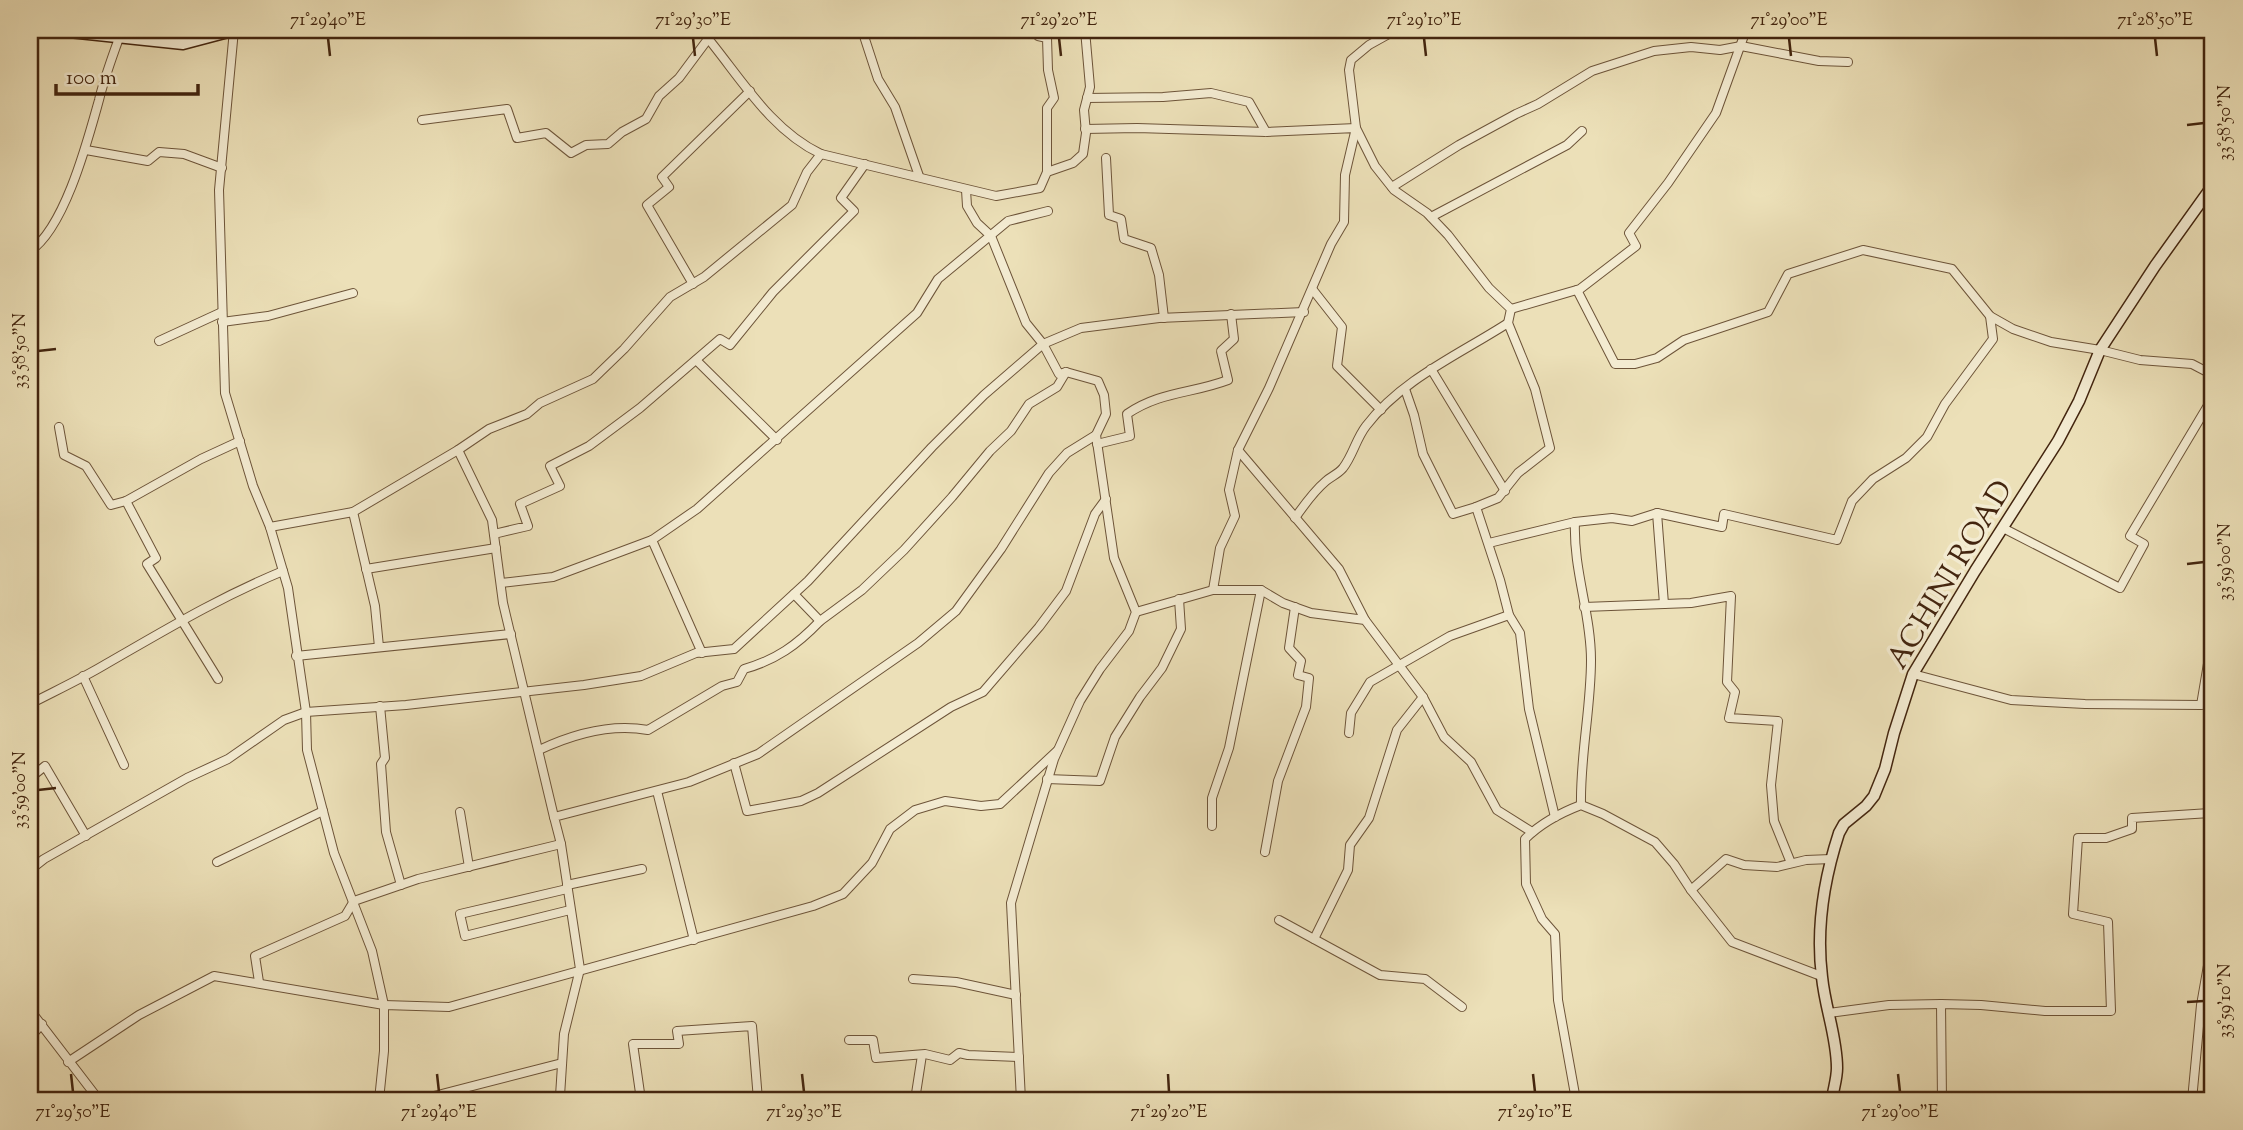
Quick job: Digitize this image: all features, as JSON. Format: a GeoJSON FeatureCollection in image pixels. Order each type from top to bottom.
{"type":"FeatureCollection","features":[{"type":"Feature","properties":{"kind":"main road"},"geometry":{"type":"LineString","coordinates":[[50,30],[183,44],[235,30]]}},
{"type":"Feature","properties":{"kind":"main road","name":"ACHINI ROAD"},"geometry":{"type":"LineString","coordinates":[[1832,1100],[1838,1070],[1821,976],[1822,903],[1839,833],[1844,824],[1874,796],[1885,769],[1913,674],[2063,431],[2100,350],[2155,265],[2213,185]]}},
{"type":"Feature","properties":{"kind":"street"},"geometry":{"type":"LineString","coordinates":[[235,30],[219,190],[225,393],[288,588],[306,712],[307,750],[334,853],[372,951],[384,1005],[384,1051],[379,1100]]}},
{"type":"Feature","properties":{"kind":"street"},"geometry":{"type":"LineString","coordinates":[[701,30],[786,133],[801,145],[821,154],[996,196],[1040,188],[1046,172],[1047,108],[1054,98],[1048,70],[1047,38],[1038,36],[1036,30]]}},
{"type":"Feature","properties":{"kind":"street"},"geometry":{"type":"LineString","coordinates":[[862,30],[878,79],[895,107],[919,176]]}},
{"type":"Feature","properties":{"kind":"street"},"geometry":{"type":"LineString","coordinates":[[1046,172],[1073,163],[1083,154],[1084,110],[1090,87],[1085,30]]}},
{"type":"Feature","properties":{"kind":"street"},"geometry":{"type":"LineString","coordinates":[[1396,30],[1369,45],[1351,60],[1349,71],[1356,128],[1375,166],[1392,187],[1431,217],[1489,288],[1511,309]]}},
{"type":"Feature","properties":{"kind":"street"},"geometry":{"type":"LineString","coordinates":[[1511,309],[1577,290],[1636,246],[1629,233],[1668,183],[1716,113],[1746,30]]}},
{"type":"Feature","properties":{"kind":"street"},"geometry":{"type":"LineString","coordinates":[[30,251],[56,218],[86,150],[99,98],[119,38]]}},
{"type":"Feature","properties":{"kind":"street"},"geometry":{"type":"LineString","coordinates":[[422,120],[508,109],[517,138],[546,133],[572,153],[586,145],[608,144],[646,118],[659,96],[679,78],[708,39]]}},
{"type":"Feature","properties":{"kind":"street"},"geometry":{"type":"LineString","coordinates":[[1392,187],[1459,145],[1538,104],[1592,71],[1654,51],[1691,47],[1720,50],[1741,46],[1819,61],[1848,62]]}},
{"type":"Feature","properties":{"kind":"street"},"geometry":{"type":"LineString","coordinates":[[692,284],[647,205],[669,187],[662,177],[750,91]]}},
{"type":"Feature","properties":{"kind":"street"},"geometry":{"type":"LineString","coordinates":[[1087,98],[1211,93],[1249,102],[1266,132]]}},
{"type":"Feature","properties":{"kind":"street"},"geometry":{"type":"LineString","coordinates":[[1085,129],[1266,132],[1356,128]]}},
{"type":"Feature","properties":{"kind":"street"},"geometry":{"type":"LineString","coordinates":[[1213,590],[1220,548],[1235,516],[1229,491],[1238,450],[1304,312],[1331,244],[1344,222],[1345,175],[1356,128]]}},
{"type":"Feature","properties":{"kind":"street"},"geometry":{"type":"LineString","coordinates":[[1431,217],[1567,145],[1582,131]]}},
{"type":"Feature","properties":{"kind":"street"},"geometry":{"type":"LineString","coordinates":[[86,150],[148,161],[159,152],[184,154],[222,168]]}},
{"type":"Feature","properties":{"kind":"street"},"geometry":{"type":"LineString","coordinates":[[270,527],[353,512],[489,429],[527,414],[540,403],[593,379],[624,349],[670,296],[704,277],[792,205],[807,172],[821,154]]}},
{"type":"Feature","properties":{"kind":"street"},"geometry":{"type":"LineString","coordinates":[[1106,158],[1109,215],[1121,219],[1124,239],[1151,248],[1159,275],[1164,318]]}},
{"type":"Feature","properties":{"kind":"street"},"geometry":{"type":"LineString","coordinates":[[494,534],[528,526],[520,504],[560,486],[550,466],[589,446],[640,408],[720,339],[730,345],[773,292],[854,211],[841,198],[866,164]]}},
{"type":"Feature","properties":{"kind":"street"},"geometry":{"type":"LineString","coordinates":[[966,190],[967,206],[977,223],[991,236],[1026,323],[1043,344],[1059,374],[1066,372],[1098,381],[1104,395],[1106,414],[1097,440],[1114,558],[1136,612],[1129,631],[1080,701],[1057,751],[1011,902],[1021,1100]]}},
{"type":"Feature","properties":{"kind":"street"},"geometry":{"type":"LineString","coordinates":[[501,583],[553,577],[652,540],[697,509],[918,313],[938,279],[1008,221],[1048,211]]}},
{"type":"Feature","properties":{"kind":"street"},"geometry":{"type":"LineString","coordinates":[[1577,290],[1615,364],[1635,364],[1657,358],[1685,340],[1768,312],[1788,274],[1863,250],[1952,269],[1990,316],[2013,329],[2051,342],[2140,360],[2192,365],[2213,375]]}},
{"type":"Feature","properties":{"kind":"street"},"geometry":{"type":"LineString","coordinates":[[1312,290],[1342,327],[1337,366],[1381,410]]}},
{"type":"Feature","properties":{"kind":"street"},"geometry":{"type":"LineString","coordinates":[[222,322],[268,316],[352,293]]}},
{"type":"Feature","properties":{"kind":"street"},"geometry":{"type":"LineString","coordinates":[[1405,389],[1423,454],[1453,514],[1498,498],[1518,473],[1550,448],[1535,389],[1508,323],[1511,309]]}},
{"type":"Feature","properties":{"kind":"street"},"geometry":{"type":"LineString","coordinates":[[159,341],[222,312]]}},
{"type":"Feature","properties":{"kind":"street"},"geometry":{"type":"LineString","coordinates":[[30,870],[44,859],[187,778],[228,759],[284,720],[306,712],[406,705],[584,685],[641,676],[702,653],[734,649],[794,594],[984,395],[1043,344],[1081,328],[1164,318],[1304,312]]}},
{"type":"Feature","properties":{"kind":"street"},"geometry":{"type":"LineString","coordinates":[[554,817],[689,782],[758,754],[918,643],[956,611],[1001,549],[1049,474],[1067,453],[1097,440],[1130,436],[1127,414],[1144,402],[1168,394],[1206,388],[1228,380],[1221,351],[1234,339],[1231,314]]}},
{"type":"Feature","properties":{"kind":"street"},"geometry":{"type":"LineString","coordinates":[[1489,543],[1575,522],[1612,518],[1632,520],[1657,513],[1722,527],[1724,513],[1837,540],[1852,500],[1873,479],[1906,458],[1927,438],[1945,404],[1993,339],[1990,316]]}},
{"type":"Feature","properties":{"kind":"street"},"geometry":{"type":"LineString","coordinates":[[1295,518],[1309,498],[1340,471],[1352,456],[1364,428],[1381,410],[1431,369],[1508,323]]}},
{"type":"Feature","properties":{"kind":"street"},"geometry":{"type":"LineString","coordinates":[[696,360],[776,440]]}},
{"type":"Feature","properties":{"kind":"street"},"geometry":{"type":"LineString","coordinates":[[1431,369],[1505,491]]}},
{"type":"Feature","properties":{"kind":"street"},"geometry":{"type":"LineString","coordinates":[[539,750],[572,735],[631,727],[648,730],[722,686],[737,682],[744,669],[767,663],[805,637],[820,621],[862,590],[904,550],[990,451],[1011,431],[1029,404],[1057,387],[1066,372]]}},
{"type":"Feature","properties":{"kind":"street"},"geometry":{"type":"LineString","coordinates":[[2003,528],[2120,589],[2144,544],[2130,536],[2213,397]]}},
{"type":"Feature","properties":{"kind":"street"},"geometry":{"type":"LineString","coordinates":[[58,428],[64,455],[86,466],[111,505],[126,501],[201,459],[240,441]]}},
{"type":"Feature","properties":{"kind":"street"},"geometry":{"type":"LineString","coordinates":[[458,450],[492,520],[503,603],[561,845],[580,969],[564,1034],[561,1098],[546,1100]]}},
{"type":"Feature","properties":{"kind":"street"},"geometry":{"type":"LineString","coordinates":[[1238,450],[1339,569],[1365,620],[1423,697],[1444,737],[1471,762],[1497,810],[1532,831]]}},
{"type":"Feature","properties":{"kind":"street"},"geometry":{"type":"LineString","coordinates":[[734,763],[747,811],[801,801],[877,756],[951,707],[983,692],[1066,591],[1095,514],[1106,499]]}},
{"type":"Feature","properties":{"kind":"street"},"geometry":{"type":"LineString","coordinates":[[126,501],[156,558],[147,564],[218,679]]}},
{"type":"Feature","properties":{"kind":"street"},"geometry":{"type":"LineString","coordinates":[[1476,507],[1509,615],[1520,633],[1530,709],[1555,817]]}},
{"type":"Feature","properties":{"kind":"street"},"geometry":{"type":"LineString","coordinates":[[353,512],[375,606],[379,647]]}},
{"type":"Feature","properties":{"kind":"street"},"geometry":{"type":"LineString","coordinates":[[1657,513],[1664,604]]}},
{"type":"Feature","properties":{"kind":"street"},"geometry":{"type":"LineString","coordinates":[[1575,522],[1574,545],[1584,607],[1590,619],[1591,661],[1581,805]]}},
{"type":"Feature","properties":{"kind":"street"},"geometry":{"type":"LineString","coordinates":[[652,540],[702,653]]}},
{"type":"Feature","properties":{"kind":"street"},"geometry":{"type":"LineString","coordinates":[[366,569],[496,548]]}},
{"type":"Feature","properties":{"kind":"street"},"geometry":{"type":"LineString","coordinates":[[30,704],[238,589],[283,571]]}},
{"type":"Feature","properties":{"kind":"street"},"geometry":{"type":"LineString","coordinates":[[1136,612],[1213,590],[1261,590],[1311,613],[1365,620]]}},
{"type":"Feature","properties":{"kind":"street"},"geometry":{"type":"LineString","coordinates":[[1212,826],[1212,798],[1228,748],[1261,590]]}},
{"type":"Feature","properties":{"kind":"street"},"geometry":{"type":"LineString","coordinates":[[794,594],[820,621]]}},
{"type":"Feature","properties":{"kind":"street"},"geometry":{"type":"LineString","coordinates":[[1584,607],[1691,603],[1731,596],[1727,682],[1735,692],[1729,718],[1778,721],[1771,785],[1774,821],[1791,863]]}},
{"type":"Feature","properties":{"kind":"street"},"geometry":{"type":"LineString","coordinates":[[1047,779],[1100,781],[1115,737],[1161,668],[1181,629],[1179,599]]}},
{"type":"Feature","properties":{"kind":"street"},"geometry":{"type":"LineString","coordinates":[[1265,852],[1279,781],[1306,707],[1309,678],[1298,675],[1301,661],[1289,648],[1295,607]]}},
{"type":"Feature","properties":{"kind":"street"},"geometry":{"type":"LineString","coordinates":[[1349,733],[1351,713],[1370,682],[1450,636],[1509,615]]}},
{"type":"Feature","properties":{"kind":"street"},"geometry":{"type":"LineString","coordinates":[[296,656],[511,634]]}},
{"type":"Feature","properties":{"kind":"street"},"geometry":{"type":"LineString","coordinates":[[1913,674],[2011,700],[2201,705],[2213,634]]}},
{"type":"Feature","properties":{"kind":"street"},"geometry":{"type":"LineString","coordinates":[[83,676],[124,765]]}},
{"type":"Feature","properties":{"kind":"street"},"geometry":{"type":"LineString","coordinates":[[1314,939],[1348,870],[1350,845],[1369,818],[1397,730],[1423,697]]}},
{"type":"Feature","properties":{"kind":"street"},"geometry":{"type":"LineString","coordinates":[[380,706],[385,758],[381,764],[386,832],[401,885]]}},
{"type":"Feature","properties":{"kind":"street"},"geometry":{"type":"LineString","coordinates":[[68,1062],[139,1015],[214,976],[384,1005],[449,1007],[813,906],[843,894],[872,863],[890,829],[915,810],[945,801],[981,806],[1000,804],[1057,751]]}},
{"type":"Feature","properties":{"kind":"street"},"geometry":{"type":"LineString","coordinates":[[30,778],[45,766],[86,836]]}},
{"type":"Feature","properties":{"kind":"street"},"geometry":{"type":"LineString","coordinates":[[657,791],[694,940]]}},
{"type":"Feature","properties":{"kind":"street"},"geometry":{"type":"LineString","coordinates":[[1576,1100],[1558,1000],[1555,934],[1542,919],[1525,884],[1525,839],[1532,831],[1560,813],[1581,805],[1655,842],[1732,942],[1821,976]]}},
{"type":"Feature","properties":{"kind":"street"},"geometry":{"type":"LineString","coordinates":[[217,862],[323,811]]}},
{"type":"Feature","properties":{"kind":"street"},"geometry":{"type":"LineString","coordinates":[[460,812],[469,867]]}},
{"type":"Feature","properties":{"kind":"street"},"geometry":{"type":"LineString","coordinates":[[1829,1013],[1889,1005],[1941,1004],[2045,1011],[2111,1011],[2108,922],[2073,914],[2078,838],[2106,838],[2132,829],[2132,818],[2210,813],[2213,937],[2201,1005],[2192,1100]]}},
{"type":"Feature","properties":{"kind":"street"},"geometry":{"type":"LineString","coordinates":[[259,982],[255,956],[345,916],[354,901],[401,885],[561,845]]}},
{"type":"Feature","properties":{"kind":"street"},"geometry":{"type":"LineString","coordinates":[[1691,890],[1726,859],[1755,866],[1777,867],[1805,860],[1831,859]]}},
{"type":"Feature","properties":{"kind":"street"},"geometry":{"type":"LineString","coordinates":[[570,909],[465,936],[460,914],[642,869]]}},
{"type":"Feature","properties":{"kind":"street"},"geometry":{"type":"LineString","coordinates":[[1279,920],[1381,975],[1425,979],[1462,1007]]}},
{"type":"Feature","properties":{"kind":"street"},"geometry":{"type":"LineString","coordinates":[[913,979],[956,982],[1016,995]]}},
{"type":"Feature","properties":{"kind":"street"},"geometry":{"type":"LineString","coordinates":[[1941,1004],[1942,1100]]}},
{"type":"Feature","properties":{"kind":"street"},"geometry":{"type":"LineString","coordinates":[[30,1010],[99,1100]]}},
{"type":"Feature","properties":{"kind":"street"},"geometry":{"type":"LineString","coordinates":[[30,1037],[42,1024]]}},
{"type":"Feature","properties":{"kind":"street"},"geometry":{"type":"LineString","coordinates":[[642,1100],[633,1044],[679,1044],[677,1031],[752,1026],[758,1100]]}},
{"type":"Feature","properties":{"kind":"street"},"geometry":{"type":"LineString","coordinates":[[849,1040],[873,1040],[876,1058],[922,1055],[950,1060],[959,1053],[1019,1057]]}},
{"type":"Feature","properties":{"kind":"street"},"geometry":{"type":"LineString","coordinates":[[915,1100],[922,1055]]}},
{"type":"Feature","properties":{"kind":"street"},"geometry":{"type":"LineString","coordinates":[[431,1100],[430,1097],[562,1063]]}}]}
